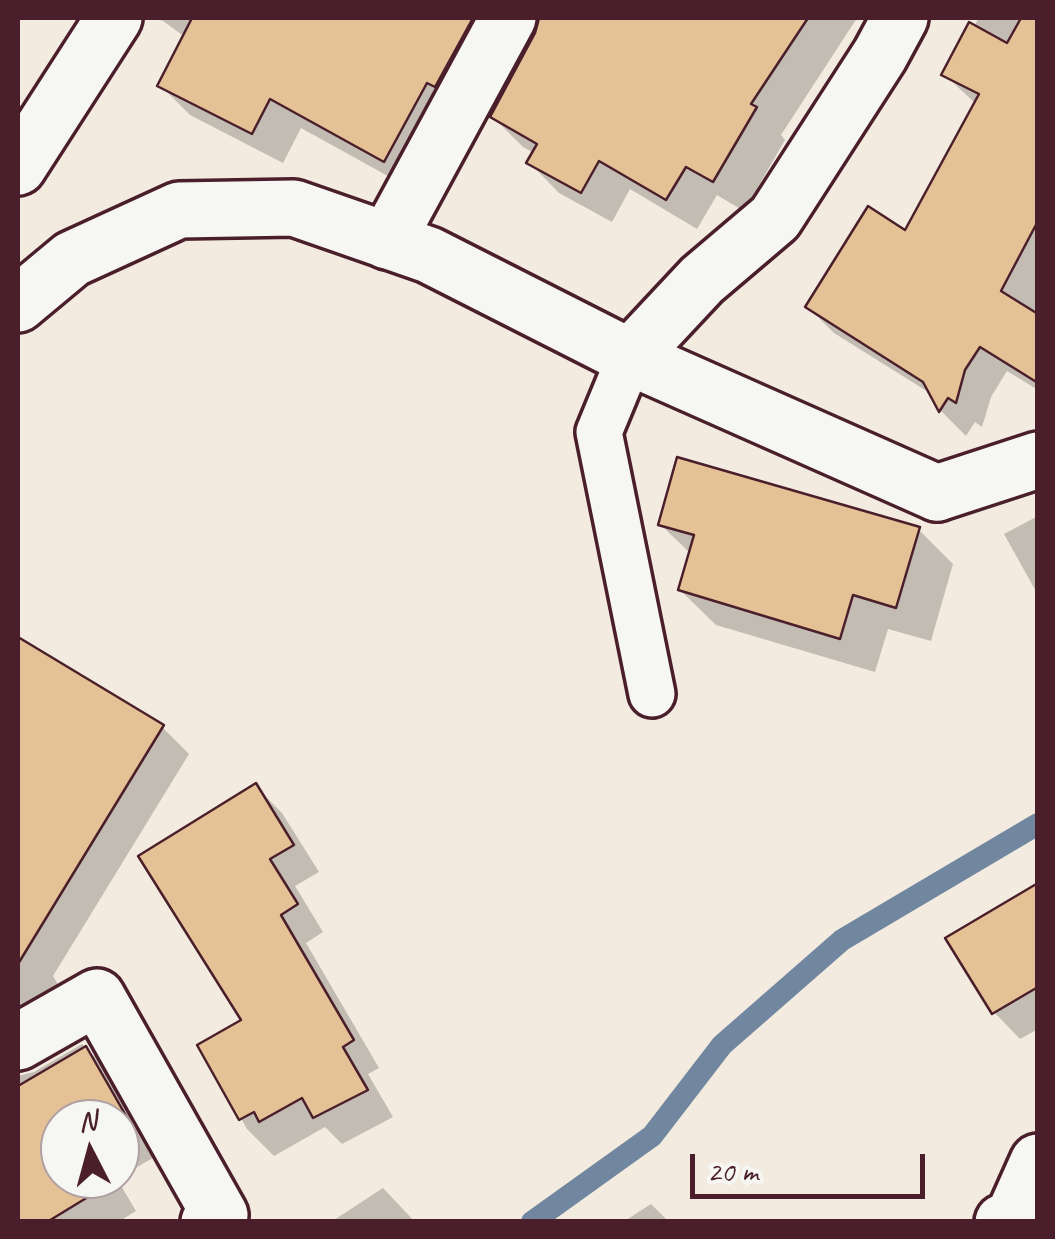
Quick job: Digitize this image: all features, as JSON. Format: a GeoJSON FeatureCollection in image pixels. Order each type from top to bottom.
{"type":"FeatureCollection","features":[{"type":"Feature","properties":{"kind":"street"},"geometry":{"type":"LineString","coordinates":[[18,167],[114,18]]}},
{"type":"Feature","properties":{"kind":"street"},"geometry":{"type":"LineString","coordinates":[[387,242],[508,18]]}},
{"type":"Feature","properties":{"kind":"street"},"geometry":{"type":"LineString","coordinates":[[630,357],[702,280],[775,218],[900,18]]}},
{"type":"Feature","properties":{"kind":"street"},"geometry":{"type":"LineString","coordinates":[[18,304],[72,259],[179,210],[294,208],[429,255],[630,357],[937,493],[1038,460]]}},
{"type":"Feature","properties":{"kind":"street"},"geometry":{"type":"LineString","coordinates":[[18,1042],[97,997],[220,1215],[208,1222]]}},
{"type":"Feature","properties":{"kind":"street"},"geometry":{"type":"LineString","coordinates":[[1004,1222],[1013,1218],[1038,1162]]}},
{"type":"Feature","properties":{"kind":"lane"},"geometry":{"type":"LineString","coordinates":[[630,357],[599,432],[652,694]]}},
{"type":"Feature","properties":{"kind":"building"},"geometry":{"type":"Polygon","coordinates":[[[192,18],[473,18],[435,87],[427,83],[384,162],[270,99],[252,134],[157,86],[192,18]]]}},
{"type":"Feature","properties":{"kind":"building"},"geometry":{"type":"Polygon","coordinates":[[[539,18],[808,18],[751,104],[757,107],[713,182],[686,167],[666,200],[599,161],[581,193],[526,163],[537,144],[490,117],[535,33],[539,18]]]}},
{"type":"Feature","properties":{"kind":"building"},"geometry":{"type":"Polygon","coordinates":[[[1021,18],[1038,18],[1038,221],[1001,291],[1038,314],[1038,383],[980,347],[965,370],[956,403],[948,398],[939,412],[923,382],[805,307],[868,206],[905,230],[979,94],[941,75],[969,22],[1007,43],[1021,18]]]}},
{"type":"Feature","properties":{"kind":"building"},"geometry":{"type":"Polygon","coordinates":[[[677,457],[920,527],[896,608],[853,595],[840,639],[678,590],[694,535],[658,525],[677,457]]]}},
{"type":"Feature","properties":{"kind":"building"},"geometry":{"type":"Polygon","coordinates":[[[18,637],[164,725],[18,964],[18,637]]]}},
{"type":"Feature","properties":{"kind":"building"},"geometry":{"type":"Polygon","coordinates":[[[256,783],[294,845],[270,859],[298,904],[281,915],[354,1040],[343,1047],[368,1090],[313,1118],[302,1098],[259,1122],[254,1112],[239,1120],[197,1045],[241,1020],[138,856],[256,783]]]}},
{"type":"Feature","properties":{"kind":"building"},"geometry":{"type":"Polygon","coordinates":[[[1038,883],[1038,987],[992,1014],[945,938],[1038,883]]]}},
{"type":"Feature","properties":{"kind":"building"},"geometry":{"type":"Polygon","coordinates":[[[86,1046],[116,1099],[40,1099],[40,1199],[85,1199],[47,1222],[18,1222],[18,1086],[86,1046]]]}},
{"type":"Feature","properties":{"kind":"waterway"},"geometry":{"type":"LineString","coordinates":[[532,1222],[652,1136],[722,1045],[842,940],[1038,824]]}}]}
